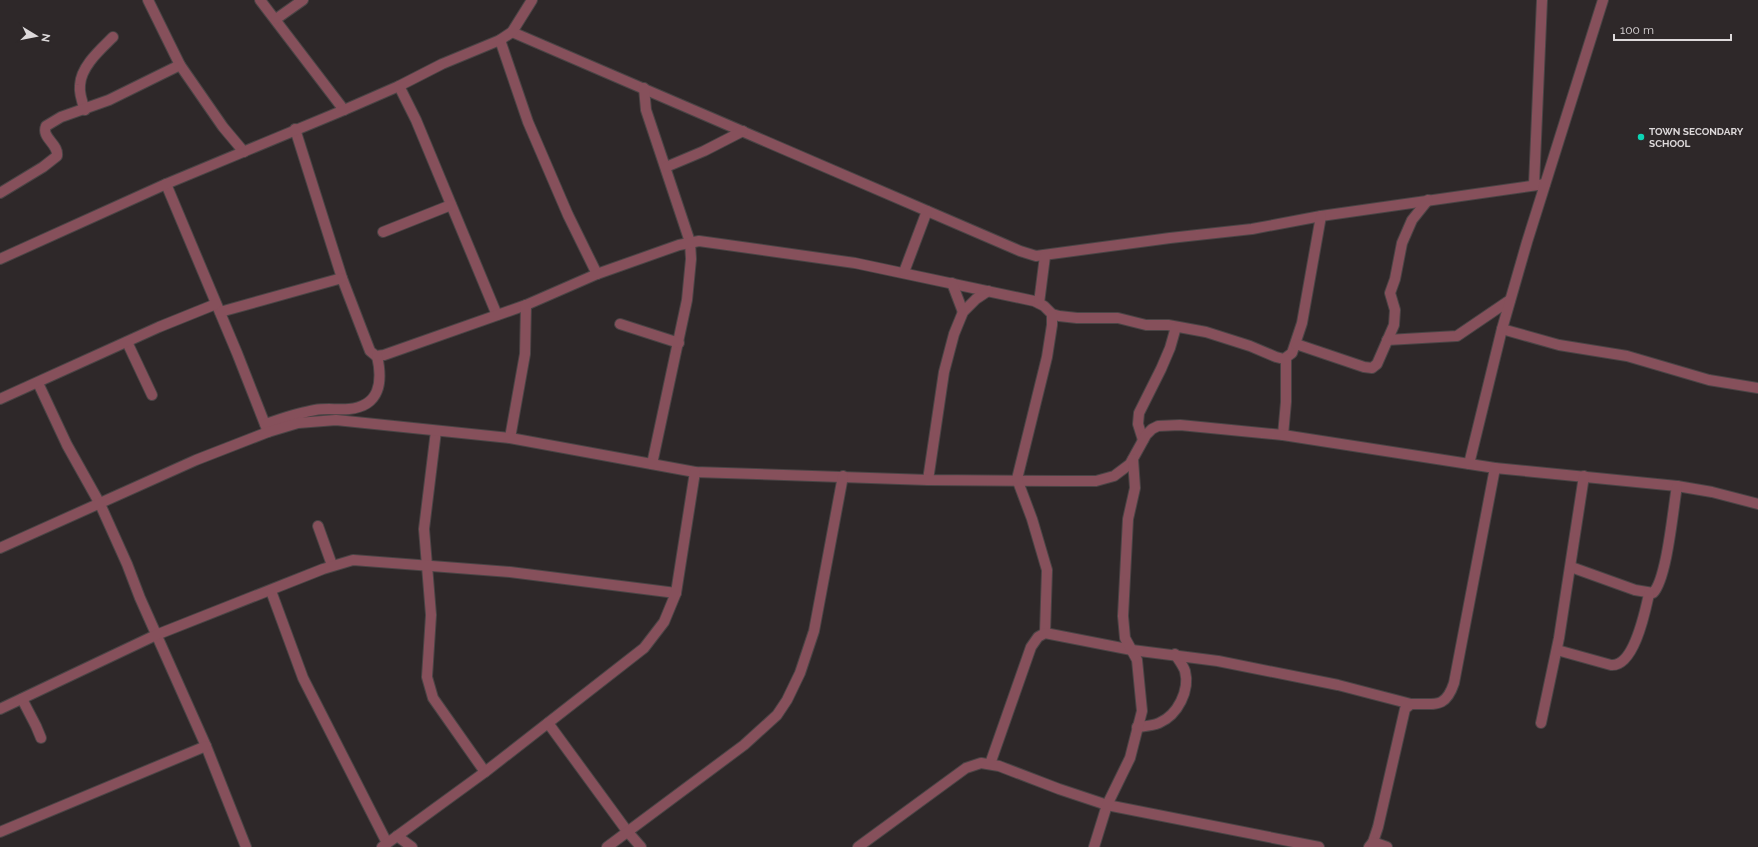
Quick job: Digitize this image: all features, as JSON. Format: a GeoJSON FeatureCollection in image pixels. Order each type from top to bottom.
{"type":"FeatureCollection","features":[{"type":"Feature","properties":{"kind":"street"},"geometry":{"type":"LineString","coordinates":[[148,0],[180,65],[223,127],[244,152]]}},
{"type":"Feature","properties":{"kind":"street"},"geometry":{"type":"LineString","coordinates":[[260,0],[344,110]]}},
{"type":"Feature","properties":{"kind":"street"},"geometry":{"type":"LineString","coordinates":[[276,19],[303,0]]}},
{"type":"Feature","properties":{"kind":"street"},"geometry":{"type":"LineString","coordinates":[[0,259],[166,184],[295,129],[344,110],[399,86],[442,64],[500,40],[512,32],[532,0]]}},
{"type":"Feature","properties":{"kind":"street"},"geometry":{"type":"LineString","coordinates":[[1534,185],[1542,0]]}},
{"type":"Feature","properties":{"kind":"street"},"geometry":{"type":"LineString","coordinates":[[1469,464],[1510,300],[1603,0]]}},
{"type":"Feature","properties":{"kind":"street"},"geometry":{"type":"LineString","coordinates":[[512,32],[744,131],[926,211],[1020,251],[1036,256],[1170,238],[1252,229],[1321,216],[1545,184]]}},
{"type":"Feature","properties":{"kind":"street"},"geometry":{"type":"LineString","coordinates":[[85,110],[80,93],[80,83],[93,59],[113,37]]}},
{"type":"Feature","properties":{"kind":"street"},"geometry":{"type":"LineString","coordinates":[[500,40],[528,122],[568,215],[598,274]]}},
{"type":"Feature","properties":{"kind":"street"},"geometry":{"type":"LineString","coordinates":[[0,193],[43,167],[57,156],[57,150],[45,133],[46,126],[60,117],[85,110],[142,85],[180,65]]}},
{"type":"Feature","properties":{"kind":"street"},"geometry":{"type":"LineString","coordinates":[[399,86],[416,120],[497,314]]}},
{"type":"Feature","properties":{"kind":"street"},"geometry":{"type":"LineString","coordinates":[[644,88],[646,110],[690,242],[691,259],[679,344],[652,464]]}},
{"type":"Feature","properties":{"kind":"street"},"geometry":{"type":"LineString","coordinates":[[295,129],[342,278],[370,352],[377,356],[526,305],[598,274],[690,242],[709,242],[855,263],[904,272],[1039,303],[1052,314],[1077,318],[1118,318],[1143,324],[1164,325],[1206,332],[1250,346],[1276,357],[1286,358],[1292,354],[1296,344],[1312,275],[1321,216]]}},
{"type":"Feature","properties":{"kind":"street"},"geometry":{"type":"LineString","coordinates":[[666,167],[704,151],[744,131]]}},
{"type":"Feature","properties":{"kind":"street"},"geometry":{"type":"LineString","coordinates":[[166,184],[266,428]]}},
{"type":"Feature","properties":{"kind":"street"},"geometry":{"type":"LineString","coordinates":[[1296,344],[1370,368],[1377,364],[1394,326],[1395,314],[1390,293],[1395,279],[1402,243],[1412,220],[1428,200]]}},
{"type":"Feature","properties":{"kind":"street"},"geometry":{"type":"LineString","coordinates":[[383,232],[451,205]]}},
{"type":"Feature","properties":{"kind":"street"},"geometry":{"type":"LineString","coordinates":[[904,272],[926,211]]}},
{"type":"Feature","properties":{"kind":"street"},"geometry":{"type":"LineString","coordinates":[[1039,303],[1045,256]]}},
{"type":"Feature","properties":{"kind":"street"},"geometry":{"type":"LineString","coordinates":[[0,399],[127,342],[218,308],[342,278]]}},
{"type":"Feature","properties":{"kind":"street"},"geometry":{"type":"LineString","coordinates":[[952,283],[963,312]]}},
{"type":"Feature","properties":{"kind":"street"},"geometry":{"type":"LineString","coordinates":[[928,480],[944,372],[954,334],[963,312],[972,302],[988,291]]}},
{"type":"Feature","properties":{"kind":"street"},"geometry":{"type":"LineString","coordinates":[[1388,340],[1458,336],[1510,300]]}},
{"type":"Feature","properties":{"kind":"street"},"geometry":{"type":"LineString","coordinates":[[510,438],[525,354],[526,305]]}},
{"type":"Feature","properties":{"kind":"street"},"geometry":{"type":"LineString","coordinates":[[1045,633],[1047,570],[1032,519],[1018,480],[1044,370],[1051,333],[1052,314]]}},
{"type":"Feature","properties":{"kind":"street"},"geometry":{"type":"LineString","coordinates":[[620,324],[679,344]]}},
{"type":"Feature","properties":{"kind":"street"},"geometry":{"type":"LineString","coordinates":[[1142,440],[1138,424],[1139,413],[1161,369],[1173,341],[1176,327]]}},
{"type":"Feature","properties":{"kind":"street"},"geometry":{"type":"LineString","coordinates":[[1502,329],[1559,345],[1627,356],[1709,380],[1758,388]]}},
{"type":"Feature","properties":{"kind":"street"},"geometry":{"type":"LineString","coordinates":[[127,342],[152,395]]}},
{"type":"Feature","properties":{"kind":"street"},"geometry":{"type":"LineString","coordinates":[[0,548],[266,428],[315,410],[358,407],[369,402],[375,396],[378,389],[380,373],[377,356]]}},
{"type":"Feature","properties":{"kind":"street"},"geometry":{"type":"LineString","coordinates":[[1283,434],[1286,402],[1286,358]]}},
{"type":"Feature","properties":{"kind":"street"},"geometry":{"type":"LineString","coordinates":[[38,383],[67,445],[100,504],[156,636],[206,746],[242,846]]}},
{"type":"Feature","properties":{"kind":"street"},"geometry":{"type":"LineString","coordinates":[[266,428],[329,420],[510,438],[695,472],[928,480],[1066,481],[1105,480],[1122,471],[1133,459],[1142,440],[1152,429],[1164,425],[1202,426],[1283,434],[1369,450],[1494,468],[1677,486],[1712,492],[1758,504]]}},
{"type":"Feature","properties":{"kind":"street"},"geometry":{"type":"LineString","coordinates":[[436,431],[424,529],[431,615],[427,672],[429,689],[444,716],[485,772]]}},
{"type":"Feature","properties":{"kind":"street"},"geometry":{"type":"LineString","coordinates":[[1094,847],[1107,805],[1130,758],[1142,708],[1137,660],[1125,638],[1123,616],[1128,518],[1135,488],[1133,459]]}},
{"type":"Feature","properties":{"kind":"street"},"geometry":{"type":"LineString","coordinates":[[990,764],[1031,647],[1038,637],[1045,633],[1132,650],[1175,654],[1218,661],[1338,685],[1411,704],[1436,705],[1442,702],[1451,692],[1459,661],[1494,468]]}},
{"type":"Feature","properties":{"kind":"street"},"geometry":{"type":"LineString","coordinates":[[271,591],[303,678],[384,845],[485,772],[644,648],[664,622],[676,593],[695,472]]}},
{"type":"Feature","properties":{"kind":"street"},"geometry":{"type":"LineString","coordinates":[[607,847],[744,745],[777,714],[787,700],[800,673],[814,631],[843,476]]}},
{"type":"Feature","properties":{"kind":"street"},"geometry":{"type":"LineString","coordinates":[[1541,723],[1557,650],[1584,476]]}},
{"type":"Feature","properties":{"kind":"street"},"geometry":{"type":"LineString","coordinates":[[1571,567],[1649,594],[1653,593],[1656,590],[1661,576],[1677,486]]}},
{"type":"Feature","properties":{"kind":"street"},"geometry":{"type":"LineString","coordinates":[[318,526],[332,565]]}},
{"type":"Feature","properties":{"kind":"street"},"geometry":{"type":"LineString","coordinates":[[0,709],[156,636],[271,591],[332,565],[364,560],[428,567],[510,572],[676,593]]}},
{"type":"Feature","properties":{"kind":"street"},"geometry":{"type":"LineString","coordinates":[[1557,650],[1611,665],[1620,664],[1630,654],[1649,594]]}},
{"type":"Feature","properties":{"kind":"street"},"geometry":{"type":"LineString","coordinates":[[1138,727],[1163,721],[1182,700],[1185,688],[1185,672],[1175,654]]}},
{"type":"Feature","properties":{"kind":"street"},"geometry":{"type":"LineString","coordinates":[[22,699],[36,726],[40,738]]}},
{"type":"Feature","properties":{"kind":"street"},"geometry":{"type":"LineString","coordinates":[[1388,847],[1372,845],[1378,827],[1402,720],[1407,706],[1411,704]]}},
{"type":"Feature","properties":{"kind":"street"},"geometry":{"type":"LineString","coordinates":[[548,723],[627,831],[641,847]]}},
{"type":"Feature","properties":{"kind":"street"},"geometry":{"type":"LineString","coordinates":[[0,832],[206,746]]}},
{"type":"Feature","properties":{"kind":"street"},"geometry":{"type":"LineString","coordinates":[[858,847],[966,768],[977,764],[990,764],[1107,805],[1319,847]]}},
{"type":"Feature","properties":{"kind":"street"},"geometry":{"type":"LineString","coordinates":[[396,836],[412,847]]}},
{"type":"Feature","properties":{"kind":"place","name":"TOWN SECONDARY SCHOOL"},"geometry":{"type":"Point","coordinates":[1641,137]}}]}
